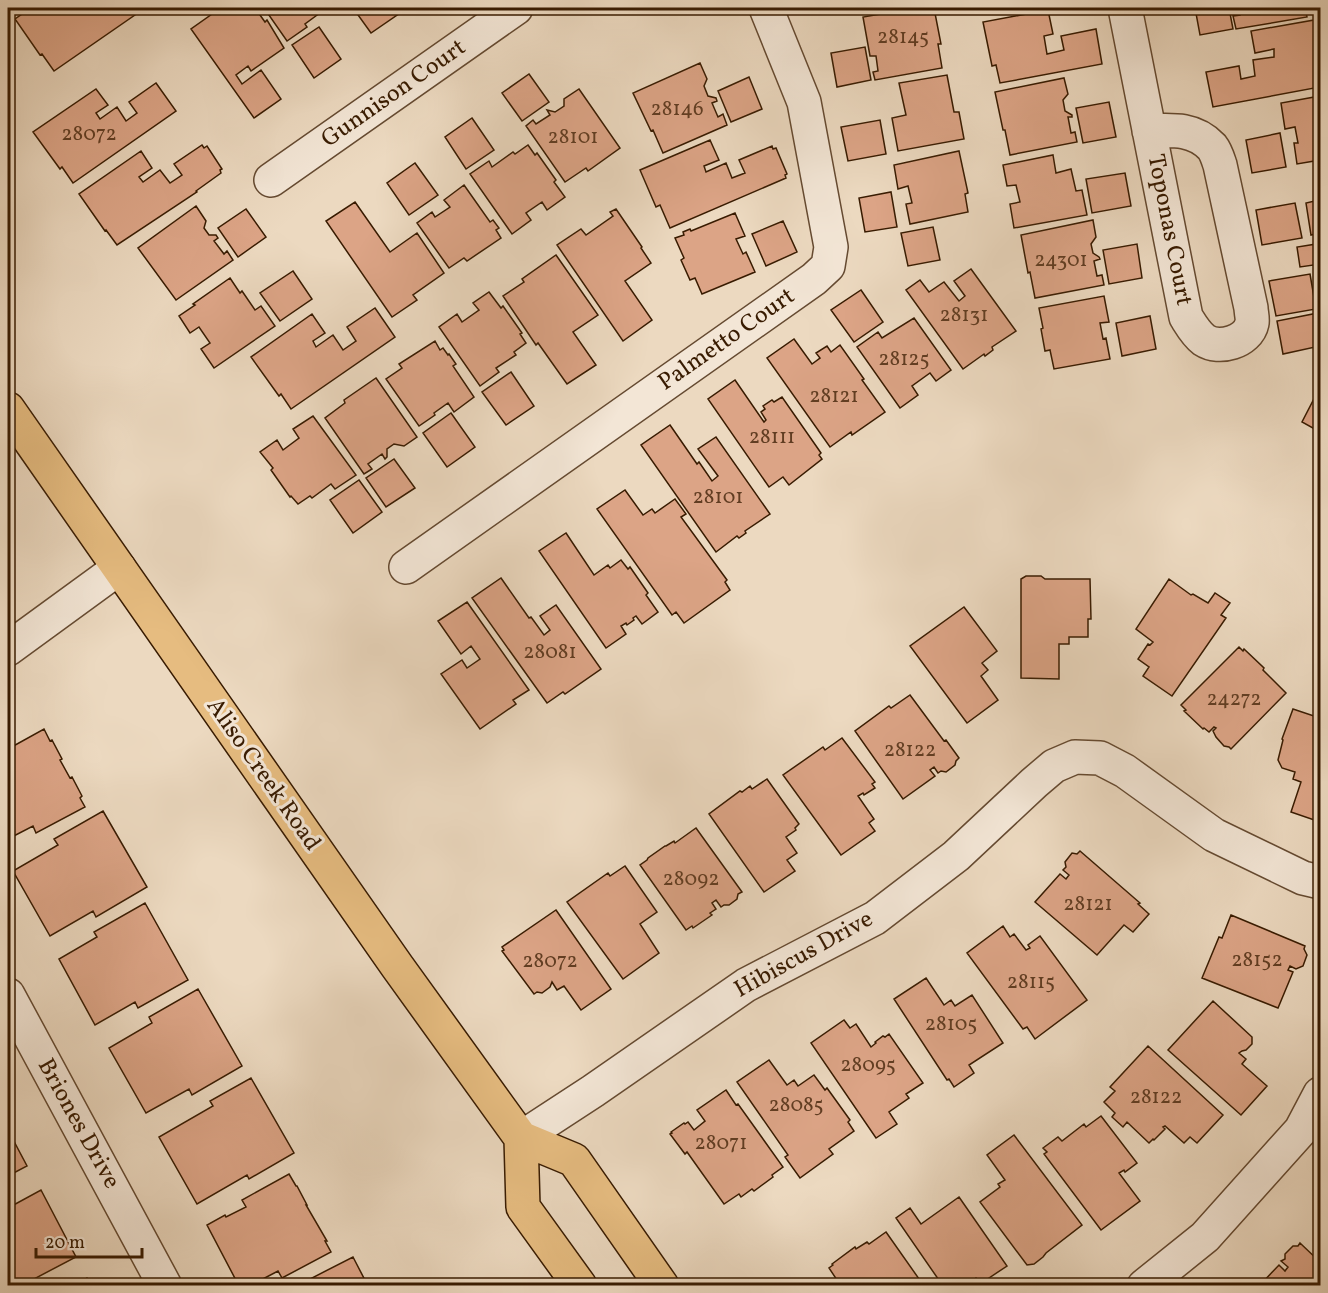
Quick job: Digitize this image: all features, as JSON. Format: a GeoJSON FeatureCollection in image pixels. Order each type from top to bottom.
{"type":"FeatureCollection","features":[{"type":"Feature","properties":{"kind":"main road","name":"Aliso Creek Road"},"geometry":{"type":"LineString","coordinates":[[8,409],[397,966],[521,1138]]}},
{"type":"Feature","properties":{"kind":"main road"},"geometry":{"type":"LineString","coordinates":[[580,1286],[523,1207],[521,1138],[574,1160],[662,1286]]}},
{"type":"Feature","properties":{"kind":"street","name":"Gunnison Court"},"geometry":{"type":"LineString","coordinates":[[271,180],[516,8]]}},
{"type":"Feature","properties":{"kind":"street","name":"Palmetto Court"},"geometry":{"type":"LineString","coordinates":[[406,567],[814,279],[828,266],[831,247],[804,102],[766,8]]}},
{"type":"Feature","properties":{"kind":"street","name":"Toponas Court"},"geometry":{"type":"LineString","coordinates":[[1125,8],[1149,131],[1186,317],[1195,331],[1205,340],[1218,345],[1234,342],[1245,335],[1252,323],[1251,308],[1220,165],[1212,148],[1196,136],[1180,130],[1149,131]]}},
{"type":"Feature","properties":{"kind":"street"},"geometry":{"type":"LineString","coordinates":[[8,649],[119,568]]}},
{"type":"Feature","properties":{"kind":"street","name":"Hibiscus Drive"},"geometry":{"type":"LineString","coordinates":[[521,1138],[746,985],[875,918],[956,856],[1054,766],[1075,757],[1100,758],[1125,771],[1214,835],[1303,878],[1320,882]]}},
{"type":"Feature","properties":{"kind":"street","name":"Briones Drive"},"geometry":{"type":"LineString","coordinates":[[8,995],[165,1286]]}},
{"type":"Feature","properties":{"kind":"street"},"geometry":{"type":"LineString","coordinates":[[1143,1286],[1205,1237],[1301,1130],[1320,1094]]}},
{"type":"Feature","properties":{"kind":"building"},"geometry":{"type":"Polygon","coordinates":[[[31,8],[145,8],[54,71],[15,19],[31,8]]]}},
{"type":"Feature","properties":{"kind":"building"},"geometry":{"type":"Polygon","coordinates":[[[217,8],[255,8],[265,22],[267,20],[284,48],[251,71],[248,66],[236,75],[242,84],[261,70],[281,99],[254,118],[191,29],[217,8]]]}},
{"type":"Feature","properties":{"kind":"building"},"geometry":{"type":"Polygon","coordinates":[[[264,8],[322,8],[324,10],[305,24],[307,27],[287,41],[264,8]]]}},
{"type":"Feature","properties":{"kind":"building"},"geometry":{"type":"Polygon","coordinates":[[[353,8],[396,8],[400,13],[371,33],[353,8]]]}},
{"type":"Feature","properties":{"kind":"building"},"geometry":{"type":"Polygon","coordinates":[[[916,8],[934,8],[941,44],[938,44],[942,68],[875,80],[873,72],[878,71],[876,56],[870,56],[863,17],[916,8]]]}},
{"type":"Feature","properties":{"kind":"building"},"geometry":{"type":"Polygon","coordinates":[[[980,8],[1011,8],[981,13],[980,8]]]}},
{"type":"Feature","properties":{"kind":"building"},"geometry":{"type":"Polygon","coordinates":[[[1195,8],[1229,8],[1233,29],[1200,35],[1195,8]]]}},
{"type":"Feature","properties":{"kind":"building"},"geometry":{"type":"Polygon","coordinates":[[[1239,8],[1305,8],[1307,17],[1236,29],[1233,16],[1240,15],[1239,8]]]}},
{"type":"Feature","properties":{"kind":"building"},"geometry":{"type":"Polygon","coordinates":[[[1048,10],[1053,34],[1044,36],[1047,54],[1064,50],[1061,36],[1096,29],[1102,64],[1000,83],[996,65],[992,66],[983,22],[1048,10]]]}},
{"type":"Feature","properties":{"kind":"building"},"geometry":{"type":"Polygon","coordinates":[[[1320,19],[1320,87],[1213,107],[1206,72],[1239,66],[1241,79],[1255,76],[1253,60],[1274,57],[1274,49],[1255,53],[1251,31],[1320,19]]]}},
{"type":"Feature","properties":{"kind":"building"},"geometry":{"type":"Polygon","coordinates":[[[319,27],[341,59],[314,78],[292,45],[319,27]]]}},
{"type":"Feature","properties":{"kind":"building"},"geometry":{"type":"Polygon","coordinates":[[[865,47],[871,80],[837,87],[831,53],[865,47]]]}},
{"type":"Feature","properties":{"kind":"building"},"geometry":{"type":"Polygon","coordinates":[[[700,63],[707,79],[704,86],[708,96],[716,98],[717,101],[712,103],[718,117],[723,114],[727,125],[663,153],[633,93],[700,63]]]}},
{"type":"Feature","properties":{"kind":"building"},"geometry":{"type":"Polygon","coordinates":[[[529,74],[549,102],[522,121],[502,93],[529,74]]]}},
{"type":"Feature","properties":{"kind":"building"},"geometry":{"type":"Polygon","coordinates":[[[947,75],[954,112],[959,112],[964,139],[898,151],[892,118],[906,115],[899,83],[947,75]]]}},
{"type":"Feature","properties":{"kind":"building"},"geometry":{"type":"Polygon","coordinates":[[[749,77],[762,109],[731,122],[718,91],[749,77]]]}},
{"type":"Feature","properties":{"kind":"building"},"geometry":{"type":"Polygon","coordinates":[[[1064,78],[1068,94],[1063,100],[1065,111],[1072,115],[1068,117],[1071,133],[1075,132],[1077,142],[1010,155],[995,92],[1064,78]]]}},
{"type":"Feature","properties":{"kind":"building"},"geometry":{"type":"Polygon","coordinates":[[[156,83],[176,111],[73,183],[33,132],[96,89],[108,105],[96,113],[100,119],[117,107],[126,121],[137,113],[129,102],[156,83]]]}},
{"type":"Feature","properties":{"kind":"building"},"geometry":{"type":"Polygon","coordinates":[[[579,89],[620,148],[588,171],[586,168],[565,182],[526,126],[533,120],[536,124],[550,115],[547,110],[555,112],[564,106],[564,99],[579,89]]]}},
{"type":"Feature","properties":{"kind":"building"},"geometry":{"type":"Polygon","coordinates":[[[1320,96],[1320,160],[1297,164],[1294,143],[1298,143],[1295,127],[1285,129],[1281,103],[1320,96]]]}},
{"type":"Feature","properties":{"kind":"building"},"geometry":{"type":"Polygon","coordinates":[[[1109,102],[1116,137],[1083,143],[1076,108],[1109,102]]]}},
{"type":"Feature","properties":{"kind":"building"},"geometry":{"type":"Polygon","coordinates":[[[472,118],[494,150],[466,169],[445,137],[472,118]]]}},
{"type":"Feature","properties":{"kind":"building"},"geometry":{"type":"Polygon","coordinates":[[[880,120],[886,154],[848,161],[841,127],[880,120]]]}},
{"type":"Feature","properties":{"kind":"building"},"geometry":{"type":"Polygon","coordinates":[[[1280,133],[1286,167],[1252,173],[1246,140],[1280,133]]]}},
{"type":"Feature","properties":{"kind":"building"},"geometry":{"type":"Polygon","coordinates":[[[710,140],[719,160],[704,166],[706,172],[726,163],[732,178],[745,173],[739,160],[772,146],[773,149],[776,148],[787,174],[786,178],[670,228],[660,205],[656,207],[640,170],[710,140]]]}},
{"type":"Feature","properties":{"kind":"building"},"geometry":{"type":"Polygon","coordinates":[[[202,145],[204,148],[207,146],[222,169],[221,173],[197,192],[117,245],[79,194],[141,151],[152,168],[139,177],[143,182],[160,170],[170,183],[182,175],[174,164],[202,145]]]}},
{"type":"Feature","properties":{"kind":"building"},"geometry":{"type":"Polygon","coordinates":[[[528,145],[535,155],[537,153],[565,197],[547,210],[542,202],[526,213],[531,220],[512,234],[470,174],[489,161],[492,167],[513,152],[515,154],[528,145]]]}},
{"type":"Feature","properties":{"kind":"building"},"geometry":{"type":"Polygon","coordinates":[[[959,151],[968,193],[965,194],[968,212],[910,224],[906,204],[912,203],[908,186],[898,189],[894,165],[959,151]]]}},
{"type":"Feature","properties":{"kind":"building"},"geometry":{"type":"Polygon","coordinates":[[[1053,155],[1056,173],[1071,169],[1076,191],[1082,190],[1087,215],[1014,228],[1010,204],[1020,202],[1016,185],[1007,186],[1003,165],[1053,155]]]}},
{"type":"Feature","properties":{"kind":"building"},"geometry":{"type":"Polygon","coordinates":[[[415,163],[438,195],[409,215],[387,183],[415,163]]]}},
{"type":"Feature","properties":{"kind":"building"},"geometry":{"type":"Polygon","coordinates":[[[1320,165],[1320,233],[1311,235],[1306,203],[1319,200],[1314,166],[1320,165]]]}},
{"type":"Feature","properties":{"kind":"building"},"geometry":{"type":"Polygon","coordinates":[[[1125,173],[1131,206],[1092,213],[1086,179],[1125,173]]]}},
{"type":"Feature","properties":{"kind":"building"},"geometry":{"type":"Polygon","coordinates":[[[464,185],[490,222],[493,220],[499,228],[496,230],[501,238],[467,261],[464,258],[449,268],[417,223],[432,212],[435,217],[450,207],[444,200],[464,185]]]}},
{"type":"Feature","properties":{"kind":"building"},"geometry":{"type":"Polygon","coordinates":[[[891,192],[897,227],[865,232],[859,198],[891,192]]]}},
{"type":"Feature","properties":{"kind":"building"},"geometry":{"type":"Polygon","coordinates":[[[355,202],[390,252],[417,233],[444,273],[413,295],[417,300],[392,317],[326,221],[355,202]]]}},
{"type":"Feature","properties":{"kind":"building"},"geometry":{"type":"Polygon","coordinates":[[[1295,203],[1302,238],[1262,245],[1256,210],[1295,203]]]}},
{"type":"Feature","properties":{"kind":"building"},"geometry":{"type":"Polygon","coordinates":[[[196,206],[206,221],[204,228],[209,235],[216,235],[218,238],[214,241],[224,254],[227,251],[233,260],[176,300],[138,248],[196,206]]]}},
{"type":"Feature","properties":{"kind":"building"},"geometry":{"type":"Polygon","coordinates":[[[246,209],[266,237],[238,257],[218,228],[246,209]]]}},
{"type":"Feature","properties":{"kind":"building"},"geometry":{"type":"Polygon","coordinates":[[[616,209],[651,263],[625,281],[652,320],[623,341],[557,245],[581,229],[586,235],[613,216],[610,212],[616,209]]]}},
{"type":"Feature","properties":{"kind":"building"},"geometry":{"type":"Polygon","coordinates":[[[735,213],[745,236],[736,239],[743,254],[746,252],[755,272],[702,294],[695,278],[690,280],[675,238],[684,235],[683,232],[690,229],[691,231],[735,213]]]}},
{"type":"Feature","properties":{"kind":"building"},"geometry":{"type":"Polygon","coordinates":[[[1093,220],[1096,237],[1091,244],[1093,253],[1100,259],[1094,261],[1097,276],[1102,275],[1104,285],[1035,298],[1021,235],[1093,220]]]}},
{"type":"Feature","properties":{"kind":"building"},"geometry":{"type":"Polygon","coordinates":[[[783,221],[797,252],[766,266],[752,234],[783,221]]]}},
{"type":"Feature","properties":{"kind":"building"},"geometry":{"type":"Polygon","coordinates":[[[933,227],[940,260],[908,266],[901,233],[933,227]]]}},
{"type":"Feature","properties":{"kind":"building"},"geometry":{"type":"Polygon","coordinates":[[[1320,242],[1320,264],[1300,267],[1297,247],[1316,244],[1320,242]]]}},
{"type":"Feature","properties":{"kind":"building"},"geometry":{"type":"Polygon","coordinates":[[[1137,244],[1142,278],[1109,284],[1103,250],[1137,244]]]}},
{"type":"Feature","properties":{"kind":"building"},"geometry":{"type":"Polygon","coordinates":[[[556,255],[598,315],[573,332],[596,365],[567,384],[538,343],[536,345],[503,296],[524,282],[522,279],[556,255]]]}},
{"type":"Feature","properties":{"kind":"building"},"geometry":{"type":"Polygon","coordinates":[[[971,269],[1016,331],[992,347],[993,350],[985,356],[984,354],[963,369],[906,290],[920,280],[929,292],[944,282],[959,301],[965,296],[954,281],[971,269]]]}},
{"type":"Feature","properties":{"kind":"building"},"geometry":{"type":"Polygon","coordinates":[[[293,271],[312,299],[280,321],[260,293],[293,271]]]}},
{"type":"Feature","properties":{"kind":"building"},"geometry":{"type":"Polygon","coordinates":[[[1310,274],[1316,309],[1276,316],[1269,281],[1310,274]]]}},
{"type":"Feature","properties":{"kind":"building"},"geometry":{"type":"Polygon","coordinates":[[[230,278],[255,310],[261,306],[275,326],[214,368],[201,349],[210,343],[199,327],[190,333],[179,316],[230,278]]]}},
{"type":"Feature","properties":{"kind":"building"},"geometry":{"type":"Polygon","coordinates":[[[861,290],[883,322],[854,342],[831,310],[861,290]]]}},
{"type":"Feature","properties":{"kind":"building"},"geometry":{"type":"Polygon","coordinates":[[[489,292],[501,308],[503,306],[522,333],[520,334],[526,343],[514,352],[516,355],[496,368],[499,372],[480,386],[439,327],[457,314],[462,322],[479,310],[473,303],[489,292]]]}},
{"type":"Feature","properties":{"kind":"building"},"geometry":{"type":"Polygon","coordinates":[[[1104,296],[1109,322],[1100,323],[1110,359],[1054,369],[1050,350],[1045,351],[1039,308],[1104,296]]]}},
{"type":"Feature","properties":{"kind":"building"},"geometry":{"type":"Polygon","coordinates":[[[375,308],[395,337],[291,409],[251,357],[312,314],[325,333],[313,341],[316,347],[333,335],[343,350],[356,341],[347,327],[375,308]]]}},
{"type":"Feature","properties":{"kind":"building"},"geometry":{"type":"Polygon","coordinates":[[[1318,313],[1320,346],[1283,354],[1277,321],[1318,313]]]}},
{"type":"Feature","properties":{"kind":"building"},"geometry":{"type":"Polygon","coordinates":[[[1150,316],[1156,349],[1122,356],[1116,323],[1150,316]]]}},
{"type":"Feature","properties":{"kind":"building"},"geometry":{"type":"Polygon","coordinates":[[[914,318],[951,370],[936,381],[930,373],[912,386],[918,395],[900,408],[857,347],[878,332],[882,338],[914,318]]]}},
{"type":"Feature","properties":{"kind":"building"},"geometry":{"type":"Polygon","coordinates":[[[794,339],[812,364],[820,358],[816,353],[827,346],[831,352],[840,345],[885,412],[830,447],[767,358],[794,339]]]}},
{"type":"Feature","properties":{"kind":"building"},"geometry":{"type":"Polygon","coordinates":[[[435,341],[440,350],[443,348],[456,364],[453,366],[474,397],[454,412],[448,403],[419,426],[386,379],[402,368],[399,364],[435,341]]]}},
{"type":"Feature","properties":{"kind":"building"},"geometry":{"type":"Polygon","coordinates":[[[511,372],[534,406],[506,425],[482,392],[511,372]]]}},
{"type":"Feature","properties":{"kind":"building"},"geometry":{"type":"Polygon","coordinates":[[[376,378],[417,437],[404,446],[394,444],[387,449],[385,459],[382,454],[368,464],[372,469],[364,474],[325,418],[345,403],[344,400],[376,378]]]}},
{"type":"Feature","properties":{"kind":"building"},"geometry":{"type":"Polygon","coordinates":[[[735,380],[764,422],[766,420],[761,412],[765,409],[763,406],[782,397],[821,453],[819,455],[822,459],[789,485],[783,477],[769,487],[708,399],[735,380]]]}},
{"type":"Feature","properties":{"kind":"building"},"geometry":{"type":"Polygon","coordinates":[[[1318,391],[1320,392],[1320,432],[1302,422],[1318,391]]]}},
{"type":"Feature","properties":{"kind":"building"},"geometry":{"type":"Polygon","coordinates":[[[451,413],[475,447],[447,467],[423,433],[451,413]]]}},
{"type":"Feature","properties":{"kind":"building"},"geometry":{"type":"Polygon","coordinates":[[[313,416],[356,475],[335,489],[331,484],[312,498],[310,496],[298,504],[290,497],[271,470],[273,468],[260,452],[277,440],[283,450],[299,438],[293,429],[313,416]]]}},
{"type":"Feature","properties":{"kind":"building"},"geometry":{"type":"Polygon","coordinates":[[[670,425],[697,464],[699,462],[712,481],[718,476],[698,449],[716,437],[770,514],[716,552],[641,445],[670,425]]]}},
{"type":"Feature","properties":{"kind":"building"},"geometry":{"type":"Polygon","coordinates":[[[394,459],[415,488],[386,507],[366,478],[394,459]]]}},
{"type":"Feature","properties":{"kind":"building"},"geometry":{"type":"Polygon","coordinates":[[[359,480],[382,512],[353,533],[330,500],[359,480]]]}},
{"type":"Feature","properties":{"kind":"building"},"geometry":{"type":"Polygon","coordinates":[[[625,490],[643,515],[652,509],[655,513],[675,499],[686,514],[681,517],[727,580],[725,582],[730,590],[684,623],[676,612],[672,615],[597,509],[625,490]]]}},
{"type":"Feature","properties":{"kind":"building"},"geometry":{"type":"Polygon","coordinates":[[[566,533],[594,575],[608,565],[610,568],[621,560],[628,569],[630,567],[658,612],[642,624],[636,616],[627,625],[626,623],[621,626],[626,634],[606,648],[539,551],[566,533]]]}},
{"type":"Feature","properties":{"kind":"building"},"geometry":{"type":"Polygon","coordinates":[[[1026,576],[1041,576],[1045,579],[1090,579],[1091,619],[1088,619],[1088,637],[1069,637],[1069,644],[1059,644],[1059,679],[1021,678],[1021,579],[1026,576]]]}},
{"type":"Feature","properties":{"kind":"building"},"geometry":{"type":"Polygon","coordinates":[[[501,578],[544,635],[550,630],[540,616],[556,605],[601,669],[565,694],[563,692],[547,703],[472,598],[501,578]]]}},
{"type":"Feature","properties":{"kind":"building"},"geometry":{"type":"Polygon","coordinates":[[[1169,579],[1191,595],[1208,603],[1215,593],[1230,603],[1221,615],[1226,618],[1172,696],[1143,676],[1149,667],[1138,659],[1148,644],[1153,642],[1136,629],[1169,579]]]}},
{"type":"Feature","properties":{"kind":"building"},"geometry":{"type":"Polygon","coordinates":[[[467,602],[529,690],[513,700],[516,704],[480,729],[441,674],[462,660],[467,668],[480,659],[471,646],[461,654],[438,621],[467,602]]]}},
{"type":"Feature","properties":{"kind":"building"},"geometry":{"type":"Polygon","coordinates":[[[964,607],[997,651],[982,663],[988,670],[981,676],[998,700],[967,723],[910,646],[964,607]]]}},
{"type":"Feature","properties":{"kind":"building"},"geometry":{"type":"Polygon","coordinates":[[[1239,647],[1264,668],[1263,670],[1286,693],[1231,749],[1224,746],[1216,737],[1213,731],[1216,728],[1214,727],[1209,732],[1203,729],[1184,711],[1186,710],[1181,705],[1239,647]]]}},
{"type":"Feature","properties":{"kind":"building"},"geometry":{"type":"Polygon","coordinates":[[[910,695],[959,758],[955,765],[946,772],[938,773],[934,767],[930,770],[935,776],[903,799],[855,731],[889,706],[891,708],[910,695]]]}},
{"type":"Feature","properties":{"kind":"building"},"geometry":{"type":"Polygon","coordinates":[[[1293,709],[1320,718],[1320,822],[1291,812],[1301,782],[1293,779],[1295,772],[1282,768],[1278,760],[1282,739],[1293,709]]]}},
{"type":"Feature","properties":{"kind":"building"},"geometry":{"type":"Polygon","coordinates":[[[44,729],[82,796],[80,798],[85,807],[36,833],[33,826],[8,839],[8,749],[44,729]]]}},
{"type":"Feature","properties":{"kind":"building"},"geometry":{"type":"Polygon","coordinates":[[[842,738],[875,782],[872,784],[875,788],[858,796],[874,819],[869,823],[875,831],[841,855],[783,775],[823,747],[825,750],[842,738]]]}},
{"type":"Feature","properties":{"kind":"building"},"geometry":{"type":"Polygon","coordinates":[[[767,779],[799,824],[796,830],[786,837],[797,853],[787,860],[795,871],[764,892],[709,814],[740,791],[750,786],[752,789],[767,779]]]}},
{"type":"Feature","properties":{"kind":"building"},"geometry":{"type":"Polygon","coordinates":[[[103,811],[147,887],[96,917],[93,911],[50,936],[13,871],[58,845],[54,839],[103,811]]]}},
{"type":"Feature","properties":{"kind":"building"},"geometry":{"type":"Polygon","coordinates":[[[696,828],[742,892],[729,905],[721,907],[716,900],[712,903],[716,909],[710,913],[712,915],[686,930],[640,865],[665,846],[674,841],[675,843],[696,828]]]}},
{"type":"Feature","properties":{"kind":"building"},"geometry":{"type":"Polygon","coordinates":[[[1080,851],[1140,903],[1138,904],[1149,914],[1133,932],[1124,925],[1097,955],[1035,902],[1060,874],[1066,879],[1069,875],[1063,870],[1066,867],[1065,862],[1072,853],[1077,854],[1080,851]]]}},
{"type":"Feature","properties":{"kind":"building"},"geometry":{"type":"Polygon","coordinates":[[[625,866],[657,912],[640,924],[659,953],[623,979],[567,902],[608,873],[610,876],[625,866]]]}},
{"type":"Feature","properties":{"kind":"building"},"geometry":{"type":"Polygon","coordinates":[[[145,903],[188,980],[138,1008],[135,1002],[95,1025],[59,959],[97,937],[94,932],[145,903]]]}},
{"type":"Feature","properties":{"kind":"building"},"geometry":{"type":"Polygon","coordinates":[[[556,910],[611,989],[581,1010],[564,986],[557,990],[552,982],[550,987],[542,993],[534,994],[502,951],[504,950],[502,947],[556,910]]]}},
{"type":"Feature","properties":{"kind":"building"},"geometry":{"type":"Polygon","coordinates":[[[1231,915],[1305,946],[1307,955],[1303,966],[1296,969],[1290,966],[1288,970],[1293,972],[1278,1008],[1202,978],[1231,915]]]}},
{"type":"Feature","properties":{"kind":"building"},"geometry":{"type":"Polygon","coordinates":[[[1003,926],[1010,937],[1014,934],[1026,950],[1030,948],[1028,945],[1040,936],[1087,1000],[1035,1039],[1027,1027],[1023,1029],[967,953],[1003,926]]]}},
{"type":"Feature","properties":{"kind":"building"},"geometry":{"type":"Polygon","coordinates":[[[926,978],[944,1005],[951,1000],[955,1006],[972,995],[1003,1043],[969,1065],[974,1073],[954,1087],[949,1079],[947,1080],[894,999],[926,978]]]}},
{"type":"Feature","properties":{"kind":"building"},"geometry":{"type":"Polygon","coordinates":[[[198,989],[242,1066],[192,1095],[189,1089],[146,1113],[109,1048],[152,1023],[149,1017],[198,989]]]}},
{"type":"Feature","properties":{"kind":"building"},"geometry":{"type":"Polygon","coordinates":[[[1213,1001],[1252,1037],[1252,1044],[1239,1053],[1246,1059],[1242,1064],[1267,1086],[1241,1115],[1168,1050],[1213,1001]]]}},
{"type":"Feature","properties":{"kind":"building"},"geometry":{"type":"Polygon","coordinates":[[[844,1020],[850,1028],[856,1024],[871,1047],[883,1036],[889,1034],[923,1083],[906,1094],[909,1098],[889,1112],[897,1124],[876,1138],[811,1043],[844,1020]]]}},
{"type":"Feature","properties":{"kind":"building"},"geometry":{"type":"Polygon","coordinates":[[[1148,1046],[1223,1115],[1197,1143],[1190,1137],[1184,1143],[1165,1126],[1163,1127],[1165,1129],[1149,1143],[1127,1122],[1123,1127],[1112,1117],[1115,1113],[1104,1102],[1115,1091],[1110,1087],[1148,1046]]]}},
{"type":"Feature","properties":{"kind":"building"},"geometry":{"type":"Polygon","coordinates":[[[769,1060],[787,1085],[794,1080],[798,1086],[814,1075],[825,1090],[827,1088],[850,1120],[848,1122],[854,1131],[829,1149],[833,1154],[800,1178],[785,1157],[788,1155],[737,1082],[769,1060]]]}},
{"type":"Feature","properties":{"kind":"building"},"geometry":{"type":"Polygon","coordinates":[[[251,1078],[294,1153],[249,1179],[247,1175],[197,1204],[159,1137],[213,1106],[210,1101],[251,1078]]]}},
{"type":"Feature","properties":{"kind":"building"},"geometry":{"type":"Polygon","coordinates":[[[726,1090],[783,1167],[754,1191],[752,1189],[741,1197],[739,1194],[724,1204],[687,1152],[685,1154],[670,1134],[688,1122],[694,1130],[705,1121],[697,1110],[726,1090]]]}},
{"type":"Feature","properties":{"kind":"building"},"geometry":{"type":"Polygon","coordinates":[[[1101,1116],[1137,1163],[1125,1172],[1124,1170],[1119,1173],[1140,1201],[1101,1230],[1044,1154],[1047,1152],[1043,1148],[1058,1137],[1062,1141],[1084,1124],[1086,1127],[1101,1116]]]}},
{"type":"Feature","properties":{"kind":"building"},"geometry":{"type":"Polygon","coordinates":[[[8,1130],[27,1166],[8,1176],[8,1130]]]}},
{"type":"Feature","properties":{"kind":"building"},"geometry":{"type":"Polygon","coordinates":[[[1014,1135],[1082,1225],[1034,1264],[1027,1265],[980,1202],[1000,1187],[998,1184],[1005,1180],[987,1155],[1014,1135]]]}},
{"type":"Feature","properties":{"kind":"building"},"geometry":{"type":"Polygon","coordinates":[[[289,1174],[331,1252],[282,1278],[278,1271],[259,1281],[261,1283],[257,1286],[239,1286],[207,1225],[246,1207],[242,1200],[289,1174]]]}},
{"type":"Feature","properties":{"kind":"building"},"geometry":{"type":"Polygon","coordinates":[[[41,1190],[76,1257],[30,1281],[32,1286],[8,1286],[8,1208],[41,1190]]]}},
{"type":"Feature","properties":{"kind":"building"},"geometry":{"type":"Polygon","coordinates":[[[959,1197],[1007,1266],[980,1284],[976,1278],[970,1282],[972,1286],[943,1286],[896,1218],[910,1208],[921,1224],[959,1197]]]}},
{"type":"Feature","properties":{"kind":"building"},"geometry":{"type":"Polygon","coordinates":[[[886,1232],[924,1286],[841,1286],[829,1268],[832,1264],[855,1247],[856,1249],[867,1242],[869,1244],[886,1232]]]}},
{"type":"Feature","properties":{"kind":"building"},"geometry":{"type":"Polygon","coordinates":[[[1300,1243],[1320,1262],[1320,1286],[1259,1286],[1279,1265],[1285,1271],[1288,1267],[1281,1261],[1285,1259],[1285,1254],[1293,1246],[1298,1246],[1300,1243]]]}},
{"type":"Feature","properties":{"kind":"building"},"geometry":{"type":"Polygon","coordinates":[[[353,1257],[368,1286],[311,1286],[308,1280],[353,1257]]]}},
{"type":"Feature","properties":{"kind":"building"},"geometry":{"type":"Polygon","coordinates":[[[87,1278],[91,1286],[73,1286],[87,1278]]]}}]}
